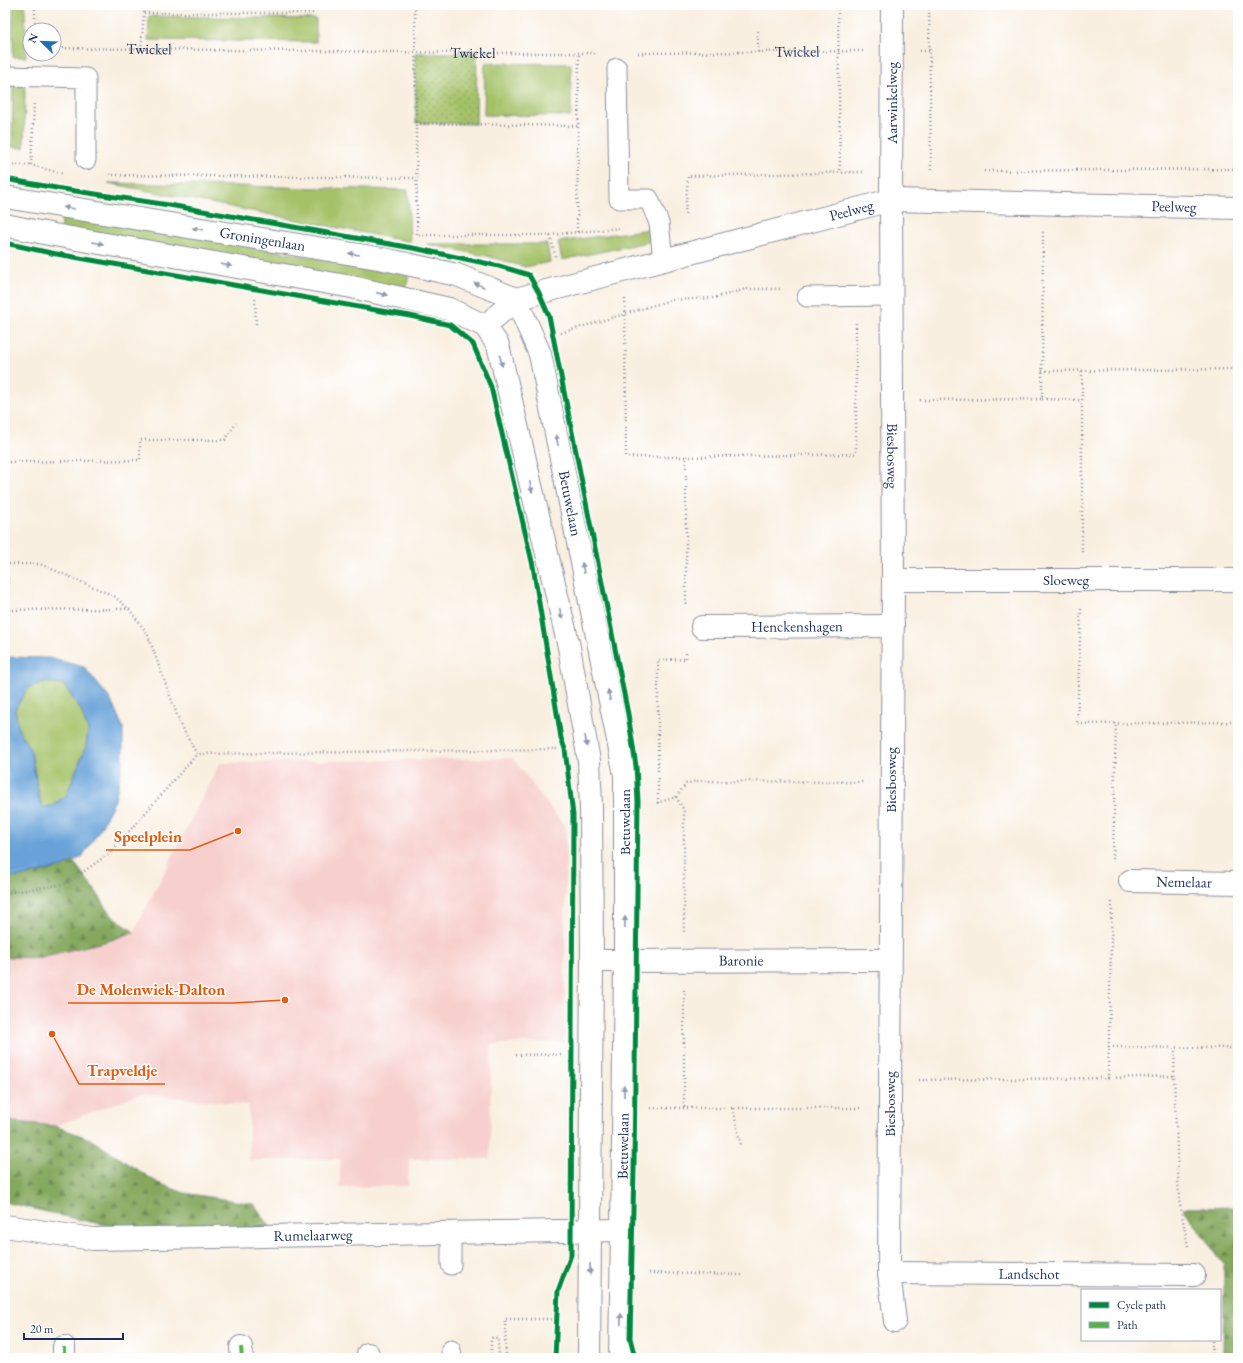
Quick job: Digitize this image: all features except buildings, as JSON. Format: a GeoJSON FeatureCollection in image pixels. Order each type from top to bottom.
{"type":"FeatureCollection","features":[{"type":"Feature","properties":{"kind":"street","name":"Aarwinkelweg"},"geometry":{"type":"LineString","coordinates":[[890,200],[892,5]]}},
{"type":"Feature","properties":{"kind":"street","name":"Groningenlaan"},"geometry":{"type":"LineString","coordinates":[[5,197],[384,259],[457,276],[516,299]]}},
{"type":"Feature","properties":{"kind":"street","name":"Peelweg"},"geometry":{"type":"LineString","coordinates":[[485,326],[516,299],[890,200],[1238,208]]}},
{"type":"Feature","properties":{"kind":"street","name":"Biesbosweg"},"geometry":{"type":"LineString","coordinates":[[890,200],[893,580],[889,1273],[895,1321]]}},
{"type":"Feature","properties":{"kind":"street","name":"Groningenlaan"},"geometry":{"type":"LineString","coordinates":[[5,224],[54,235],[352,287],[449,309],[485,326]]}},
{"type":"Feature","properties":{"kind":"street","name":"Betuwelaan"},"geometry":{"type":"LineString","coordinates":[[516,299],[540,354],[625,775],[625,961],[620,1358]]}},
{"type":"Feature","properties":{"kind":"street"},"geometry":{"type":"LineString","coordinates":[[485,326],[498,345],[569,647],[589,760],[591,807],[592,961],[589,1358]]}},
{"type":"Feature","properties":{"kind":"street","name":"Sloeweg"},"geometry":{"type":"LineString","coordinates":[[893,580],[1238,580]]}},
{"type":"Feature","properties":{"kind":"street","name":"Henckenshagen"},"geometry":{"type":"LineString","coordinates":[[702,627],[892,626]]}},
{"type":"Feature","properties":{"kind":"street","name":"Nemelaar"},"geometry":{"type":"LineString","coordinates":[[1130,881],[1238,883]]}},
{"type":"Feature","properties":{"kind":"street","name":"Baronie"},"geometry":{"type":"LineString","coordinates":[[592,961],[890,960]]}},
{"type":"Feature","properties":{"kind":"street","name":"Rumelaarweg"},"geometry":{"type":"LineString","coordinates":[[5,1226],[93,1239],[622,1230]]}},
{"type":"Feature","properties":{"kind":"street","name":"Landschot"},"geometry":{"type":"LineString","coordinates":[[889,1273],[1194,1275]]}},
{"type":"Feature","properties":{"kind":"lane"},"geometry":{"type":"LineString","coordinates":[[617,68],[619,199],[649,199],[659,223],[663,260]]}},
{"type":"Feature","properties":{"kind":"lane"},"geometry":{"type":"LineString","coordinates":[[5,76],[86,78],[86,160]]}},
{"type":"Feature","properties":{"kind":"lane"},"geometry":{"type":"LineString","coordinates":[[807,297],[891,296]]}},
{"type":"Feature","properties":{"kind":"lane"},"geometry":{"type":"LineString","coordinates":[[451,1233],[451,1266]]}},
{"type":"Feature","properties":{"kind":"path"},"geometry":{"type":"LineString","coordinates":[[35,5],[35,22]]}},
{"type":"Feature","properties":{"kind":"path"},"geometry":{"type":"LineString","coordinates":[[415,5],[417,235],[550,236],[577,232],[579,53]]}},
{"type":"Feature","properties":{"kind":"path"},"geometry":{"type":"LineString","coordinates":[[838,5],[840,172]]}},
{"type":"Feature","properties":{"kind":"path"},"geometry":{"type":"LineString","coordinates":[[929,5],[931,172],[939,172]]}},
{"type":"Feature","properties":{"kind":"path"},"geometry":{"type":"LineString","coordinates":[[141,49],[144,13],[316,13]]}},
{"type":"Feature","properties":{"kind":"path"},"geometry":{"type":"LineString","coordinates":[[758,31],[758,52]]}},
{"type":"Feature","properties":{"kind":"path"},"geometry":{"type":"LineString","coordinates":[[31,165],[35,77]]}},
{"type":"Feature","properties":{"kind":"path"},"geometry":{"type":"LineString","coordinates":[[416,123],[578,126]]}},
{"type":"Feature","properties":{"kind":"path"},"geometry":{"type":"LineString","coordinates":[[5,165],[31,165],[62,174],[68,174]]}},
{"type":"Feature","properties":{"kind":"path"},"geometry":{"type":"LineString","coordinates":[[978,172],[1238,169]]}},
{"type":"Feature","properties":{"kind":"path"},"geometry":{"type":"LineString","coordinates":[[659,223],[685,218],[688,176],[891,172]]}},
{"type":"Feature","properties":{"kind":"path"},"geometry":{"type":"LineString","coordinates":[[108,175],[416,178]]}},
{"type":"Feature","properties":{"kind":"path"},"geometry":{"type":"LineString","coordinates":[[1042,399],[1044,204]]}},
{"type":"Feature","properties":{"kind":"path"},"geometry":{"type":"LineString","coordinates":[[550,236],[563,286]]}},
{"type":"Feature","properties":{"kind":"path"},"geometry":{"type":"LineString","coordinates":[[625,270],[626,457],[856,454],[856,297]]}},
{"type":"Feature","properties":{"kind":"path"},"geometry":{"type":"LineString","coordinates":[[560,334],[671,300],[714,298],[746,289],[793,288],[807,297]]}},
{"type":"Feature","properties":{"kind":"path"},"geometry":{"type":"LineString","coordinates":[[255,296],[256,327]]}},
{"type":"Feature","properties":{"kind":"path"},"geometry":{"type":"LineString","coordinates":[[1042,371],[1238,369]]}},
{"type":"Feature","properties":{"kind":"path"},"geometry":{"type":"LineString","coordinates":[[1082,371],[1082,580],[1077,724],[1238,722]]}},
{"type":"Feature","properties":{"kind":"path"},"geometry":{"type":"LineString","coordinates":[[892,400],[1082,400]]}},
{"type":"Feature","properties":{"kind":"path"},"geometry":{"type":"LineString","coordinates":[[5,462],[140,460],[140,440],[225,440],[236,423]]}},
{"type":"Feature","properties":{"kind":"path"},"geometry":{"type":"LineString","coordinates":[[686,457],[686,611]]}},
{"type":"Feature","properties":{"kind":"path"},"geometry":{"type":"LineString","coordinates":[[5,564],[40,564],[114,596],[130,609],[147,633],[181,726],[197,754]]}},
{"type":"Feature","properties":{"kind":"path"},"geometry":{"type":"LineString","coordinates":[[5,577],[8,577],[6,610],[130,609]]}},
{"type":"Feature","properties":{"kind":"path"},"geometry":{"type":"LineString","coordinates":[[658,803],[658,660],[686,659],[686,646]]}},
{"type":"Feature","properties":{"kind":"path"},"geometry":{"type":"LineString","coordinates":[[1113,866],[1116,724]]}},
{"type":"Feature","properties":{"kind":"path"},"geometry":{"type":"LineString","coordinates":[[5,893],[66,884],[110,853],[197,754],[565,749]]}},
{"type":"Feature","properties":{"kind":"path"},"geometry":{"type":"LineString","coordinates":[[651,804],[676,797],[686,784],[696,781],[891,782]]}},
{"type":"Feature","properties":{"kind":"path"},"geometry":{"type":"LineString","coordinates":[[1108,1078],[1112,897]]}},
{"type":"Feature","properties":{"kind":"path"},"geometry":{"type":"LineString","coordinates":[[1109,1047],[1238,1048]]}},
{"type":"Feature","properties":{"kind":"path"},"geometry":{"type":"LineString","coordinates":[[1175,1048],[1174,1076],[1179,1200],[1194,1275]]}},
{"type":"Feature","properties":{"kind":"path"},"geometry":{"type":"LineString","coordinates":[[516,1055],[564,1054]]}},
{"type":"Feature","properties":{"kind":"path"},"geometry":{"type":"LineString","coordinates":[[890,1080],[1174,1076]]}},
{"type":"Feature","properties":{"kind":"path"},"geometry":{"type":"LineString","coordinates":[[648,1108],[890,1108]]}},
{"type":"Feature","properties":{"kind":"path"},"geometry":{"type":"LineString","coordinates":[[733,1108],[741,1146]]}},
{"type":"Feature","properties":{"kind":"path"},"geometry":{"type":"LineString","coordinates":[[648,1273],[743,1275]]}},
{"type":"Feature","properties":{"kind":"path"},"geometry":{"type":"LineString","coordinates":[[556,1326],[557,1312]]}},
{"type":"Feature","properties":{"kind":"path"},"geometry":{"type":"LineString","coordinates":[[506,1358],[506,1319],[556,1319]]}},
{"type":"Feature","properties":{"kind":"path"},"geometry":{"type":"LineString","coordinates":[[491,1358],[491,1340],[495,1337],[498,1340],[498,1358]]}},
{"type":"Feature","properties":{"kind":"path"},"geometry":{"type":"LineString","coordinates":[[1212,1341],[1212,1358]]}},
{"type":"Feature","properties":{"kind":"shaded area"},"geometry":{"type":"Polygon","coordinates":[[[512,758],[566,828],[564,1042],[491,1044],[490,1159],[409,1159],[408,1186],[340,1187],[340,1159],[249,1160],[249,1105],[141,1094],[55,1126],[5,1121],[5,957],[37,958],[108,941],[134,932],[220,763],[512,758]]]}},
{"type":"Feature","properties":{"kind":"green space"},"geometry":{"type":"Polygon","coordinates":[[[13,5],[25,5],[25,22],[22,22],[22,57],[13,57],[13,5]]]}},
{"type":"Feature","properties":{"kind":"green space"},"geometry":{"type":"Polygon","coordinates":[[[149,16],[316,19],[316,42],[148,40],[149,16]]]}},
{"type":"Feature","properties":{"kind":"green space"},"geometry":{"type":"Polygon","coordinates":[[[415,53],[477,53],[476,124],[416,123],[415,53]]]}},
{"type":"Feature","properties":{"kind":"green space"},"geometry":{"type":"Polygon","coordinates":[[[485,63],[571,64],[571,116],[484,115],[485,63]]]}},
{"type":"Feature","properties":{"kind":"green space"},"geometry":{"type":"Polygon","coordinates":[[[13,86],[25,86],[24,148],[12,147],[13,86]]]}},
{"type":"Feature","properties":{"kind":"green space"},"geometry":{"type":"Polygon","coordinates":[[[108,183],[408,190],[410,242],[108,183]]]}},
{"type":"Feature","properties":{"kind":"green space"},"geometry":{"type":"Polygon","coordinates":[[[63,214],[409,274],[406,289],[60,230],[63,214]]]}},
{"type":"Feature","properties":{"kind":"green space"},"geometry":{"type":"Polygon","coordinates":[[[650,229],[652,241],[562,260],[558,242],[650,229]]]}},
{"type":"Feature","properties":{"kind":"green space"},"geometry":{"type":"Polygon","coordinates":[[[427,244],[547,244],[550,262],[525,267],[487,256],[427,244]]]}},
{"type":"Feature","properties":{"kind":"green space"},"geometry":{"type":"Polygon","coordinates":[[[43,682],[63,684],[81,710],[88,730],[86,746],[66,796],[51,806],[42,807],[31,751],[19,731],[15,709],[28,688],[43,682]]]}},
{"type":"Feature","properties":{"kind":"green space"},"geometry":{"type":"Polygon","coordinates":[[[73,861],[97,893],[111,915],[134,932],[108,941],[37,958],[5,957],[5,876],[31,875],[57,868],[73,861]]]}},
{"type":"Feature","properties":{"kind":"green space"},"geometry":{"type":"Polygon","coordinates":[[[5,1121],[55,1126],[90,1139],[158,1183],[184,1193],[254,1204],[271,1228],[125,1229],[5,1202],[5,1121]]]}},
{"type":"Feature","properties":{"kind":"green space"},"geometry":{"type":"Polygon","coordinates":[[[1238,1207],[1238,1358],[1223,1358],[1224,1265],[1183,1208],[1238,1207]]]}},
{"type":"Feature","properties":{"kind":"water"},"geometry":{"type":"Polygon","coordinates":[[[5,657],[49,658],[84,667],[110,699],[123,727],[123,762],[115,800],[100,829],[82,857],[62,867],[19,877],[5,876],[5,657]],[[43,682],[28,688],[15,709],[19,731],[31,751],[39,797],[43,807],[51,806],[66,796],[86,746],[88,730],[81,710],[63,684],[43,682]]]}},
{"type":"Feature","properties":{"kind":"marked path"},"geometry":{"type":"LineString","coordinates":[[64,1347],[64,1358]]}},
{"type":"Feature","properties":{"kind":"marked path"},"geometry":{"type":"LineString","coordinates":[[241,1347],[242,1358]]}},
{"type":"Feature","properties":{"kind":"marked path"},"geometry":{"type":"LineString","coordinates":[[368,1354],[369,1358]]}},
{"type":"Feature","properties":{"kind":"cycle path"},"geometry":{"type":"LineString","coordinates":[[5,179],[169,205],[418,249],[499,266],[529,275],[539,293],[549,316],[628,714],[636,766],[638,801],[634,1169],[630,1338],[635,1358]]}},
{"type":"Feature","properties":{"kind":"cycle path"},"geometry":{"type":"LineString","coordinates":[[5,243],[51,253],[410,316],[450,325],[473,344],[491,387],[533,566],[561,738],[565,749],[573,815],[571,1255],[558,1291],[555,1358]]}},
{"type":"Feature","properties":{"kind":"place","name":"Speelplein"},"geometry":{"type":"Point","coordinates":[238,831]}},
{"type":"Feature","properties":{"kind":"place","name":"De Molenwiek-Dalton"},"geometry":{"type":"Point","coordinates":[285,1000]}},
{"type":"Feature","properties":{"kind":"place","name":"Trapveldje"},"geometry":{"type":"Point","coordinates":[52,1034]}}]}
